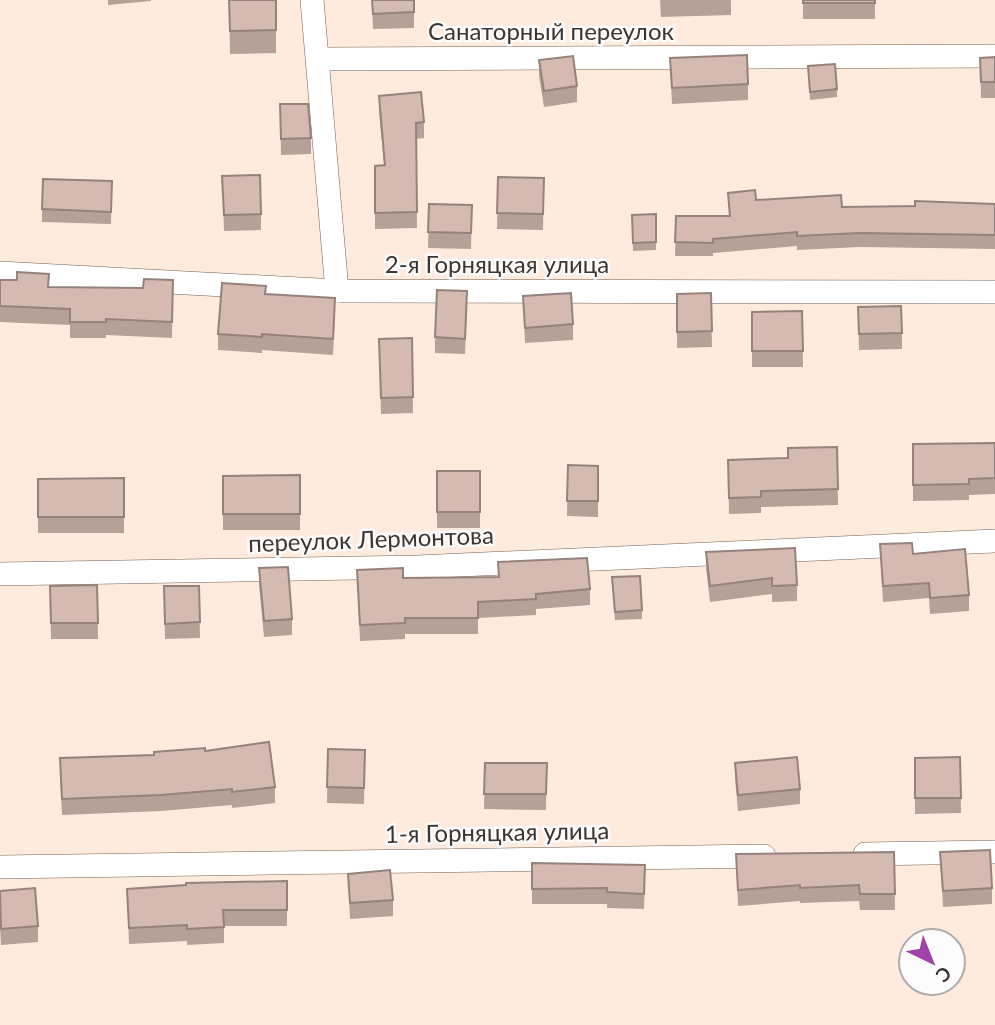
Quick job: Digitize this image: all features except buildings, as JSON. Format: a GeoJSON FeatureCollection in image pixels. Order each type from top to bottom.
{"type":"FeatureCollection","features":[{"type":"Feature","properties":{"kind":"street"},"geometry":{"type":"LineString","coordinates":[[312,0],[337,291]]}},
{"type":"Feature","properties":{"kind":"street","name":"Санаторный переулок"},"geometry":{"type":"LineString","coordinates":[[318,59],[995,56]]}},
{"type":"Feature","properties":{"kind":"street","name":"2-я Горняцкая улица"},"geometry":{"type":"LineString","coordinates":[[0,273],[337,291],[995,292]]}},
{"type":"Feature","properties":{"kind":"street","name":"переулок Лермонтова"},"geometry":{"type":"LineString","coordinates":[[0,574],[417,567],[995,541]]}},
{"type":"Feature","properties":{"kind":"street"},"geometry":{"type":"LineString","coordinates":[[843,855],[995,852]]}},
{"type":"Feature","properties":{"kind":"street","name":"1-я Горняцкая улица"},"geometry":{"type":"LineString","coordinates":[[0,867],[788,855]]}}]}
